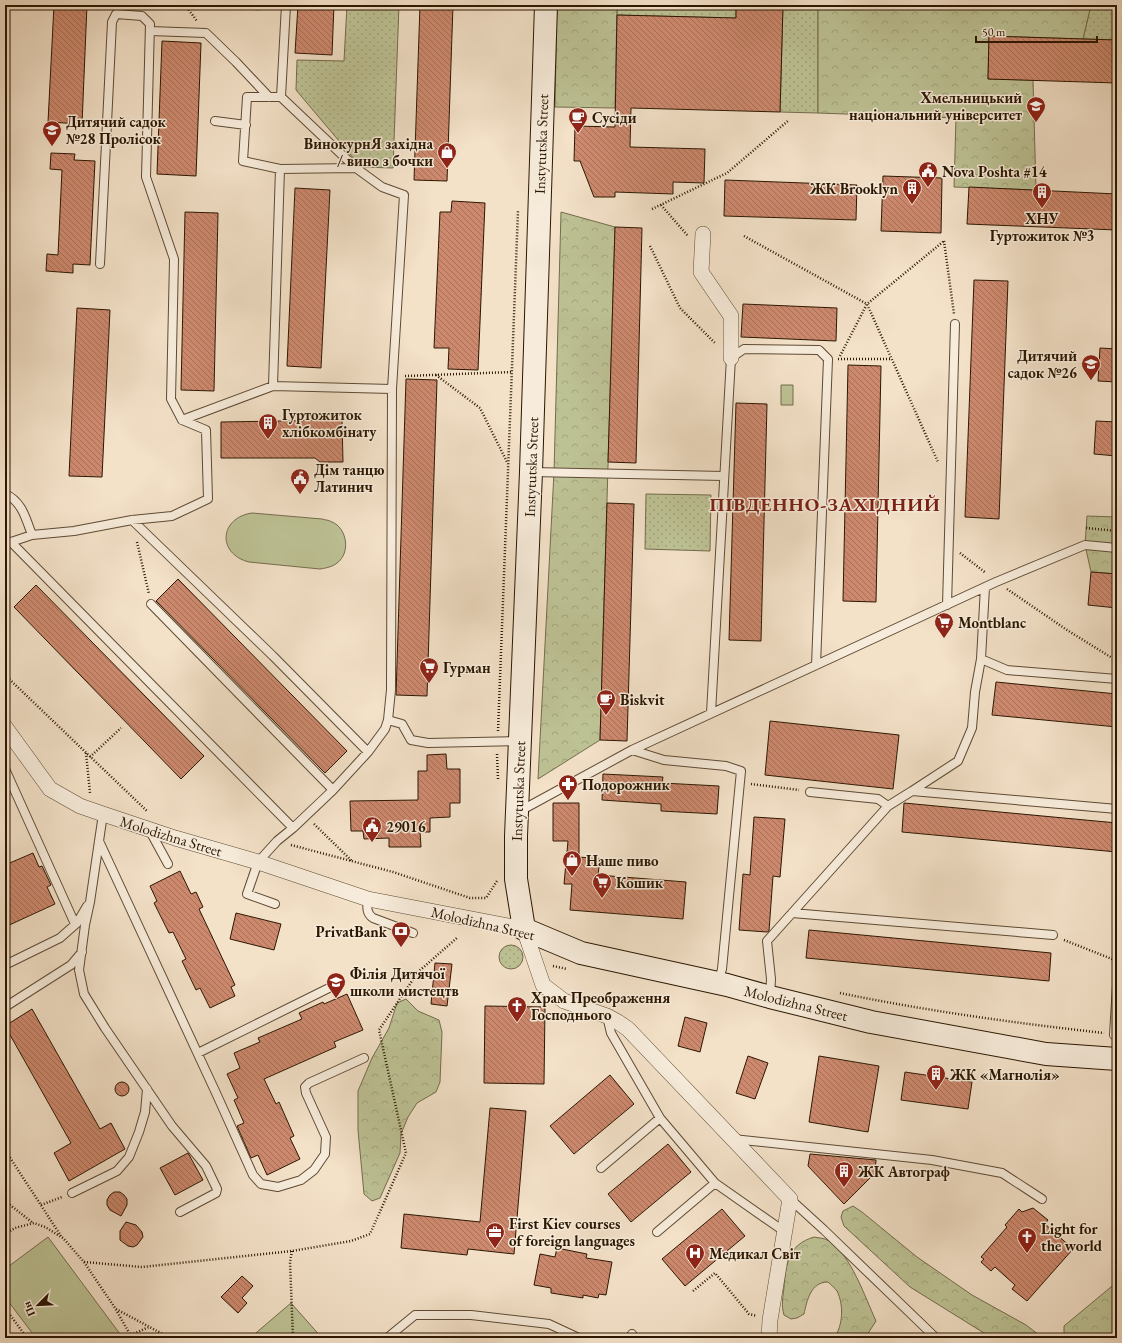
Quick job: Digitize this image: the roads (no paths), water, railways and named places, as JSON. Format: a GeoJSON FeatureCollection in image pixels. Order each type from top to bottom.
{"type":"FeatureCollection","features":[{"type":"Feature","properties":{"kind":"street","name":"Instytutska Street"},"geometry":{"type":"LineString","coordinates":[[524,929],[516,879],[517,812],[531,472],[546,5]]}},
{"type":"Feature","properties":{"kind":"street"},"geometry":{"type":"LineString","coordinates":[[703,234],[701,272],[731,316],[731,358]]}},
{"type":"Feature","properties":{"kind":"street","name":"Molodizhna Street"},"geometry":{"type":"LineString","coordinates":[[5,727],[50,789],[80,806],[97,812],[151,823],[258,862],[368,899],[524,929],[581,953],[727,985],[871,1022],[1046,1054],[1117,1059]]}},
{"type":"Feature","properties":{"kind":"street"},"geometry":{"type":"LineString","coordinates":[[524,929],[543,985],[564,1001],[607,1016],[628,1029],[790,1199],[768,1331]]}},
{"type":"Feature","properties":{"kind":"lane"},"geometry":{"type":"LineString","coordinates":[[281,97],[286,5]]}},
{"type":"Feature","properties":{"kind":"lane"},"geometry":{"type":"LineString","coordinates":[[100,264],[112,22],[116,14],[142,16],[150,24],[146,177],[174,259],[171,399],[182,420],[206,430],[208,499],[172,516],[132,520],[74,531],[32,535],[8,544],[293,828]]}},
{"type":"Feature","properties":{"kind":"lane"},"geometry":{"type":"LineString","coordinates":[[150,31],[206,32],[269,97]]}},
{"type":"Feature","properties":{"kind":"lane"},"geometry":{"type":"LineString","coordinates":[[276,904],[247,894],[258,862],[277,841],[333,790],[368,752],[385,728],[388,720],[391,690],[392,376],[404,195],[382,188],[356,168],[281,97],[248,97],[243,161],[280,168],[356,168]]}},
{"type":"Feature","properties":{"kind":"lane"},"geometry":{"type":"LineString","coordinates":[[215,121],[246,125]]}},
{"type":"Feature","properties":{"kind":"lane"},"geometry":{"type":"LineString","coordinates":[[273,386],[280,168]]}},
{"type":"Feature","properties":{"kind":"lane"},"geometry":{"type":"LineString","coordinates":[[947,605],[955,324]]}},
{"type":"Feature","properties":{"kind":"lane"},"geometry":{"type":"LineString","coordinates":[[711,714],[731,358],[744,349],[819,350],[828,359],[816,665]]}},
{"type":"Feature","properties":{"kind":"lane"},"geometry":{"type":"LineString","coordinates":[[182,420],[273,386],[392,389]]}},
{"type":"Feature","properties":{"kind":"lane"},"geometry":{"type":"LineString","coordinates":[[531,472],[724,476]]}},
{"type":"Feature","properties":{"kind":"lane"},"geometry":{"type":"LineString","coordinates":[[5,494],[15,501],[23,511],[32,535]]}},
{"type":"Feature","properties":{"kind":"lane"},"geometry":{"type":"LineString","coordinates":[[132,520],[273,656],[368,752]]}},
{"type":"Feature","properties":{"kind":"lane"},"geometry":{"type":"LineString","coordinates":[[517,812],[632,750],[996,582],[1085,545],[1117,548]]}},
{"type":"Feature","properties":{"kind":"lane"},"geometry":{"type":"LineString","coordinates":[[770,997],[771,978],[767,941],[888,806],[958,761],[972,728],[975,692],[981,659],[985,587]]}},
{"type":"Feature","properties":{"kind":"lane"},"geometry":{"type":"LineString","coordinates":[[151,604],[333,790]]}},
{"type":"Feature","properties":{"kind":"lane"},"geometry":{"type":"LineString","coordinates":[[981,659],[1007,670],[1117,679]]}},
{"type":"Feature","properties":{"kind":"lane"},"geometry":{"type":"LineString","coordinates":[[388,720],[402,724],[411,740],[428,743],[519,741]]}},
{"type":"Feature","properties":{"kind":"lane"},"geometry":{"type":"LineString","coordinates":[[632,750],[664,760],[726,766],[741,771],[722,969],[717,984]]}},
{"type":"Feature","properties":{"kind":"lane"},"geometry":{"type":"LineString","coordinates":[[5,769],[75,924]]}},
{"type":"Feature","properties":{"kind":"lane"},"geometry":{"type":"LineString","coordinates":[[912,791],[1117,808]]}},
{"type":"Feature","properties":{"kind":"lane"},"geometry":{"type":"LineString","coordinates":[[810,792],[878,799],[888,806]]}},
{"type":"Feature","properties":{"kind":"lane"},"geometry":{"type":"LineString","coordinates":[[97,812],[99,842],[79,970],[84,994],[105,1028],[172,1126],[206,1166],[217,1189],[216,1194],[180,1212]]}},
{"type":"Feature","properties":{"kind":"lane"},"geometry":{"type":"LineString","coordinates":[[151,823],[168,864]]}},
{"type":"Feature","properties":{"kind":"lane"},"geometry":{"type":"LineString","coordinates":[[99,842],[198,1053],[253,1176],[261,1184],[278,1187],[301,1180],[314,1170],[325,1154],[326,1137],[305,1087],[309,1083],[364,1058]]}},
{"type":"Feature","properties":{"kind":"lane"},"geometry":{"type":"LineString","coordinates":[[368,899],[367,912],[369,916],[413,933]]}},
{"type":"Feature","properties":{"kind":"lane"},"geometry":{"type":"LineString","coordinates":[[5,964],[60,938],[75,924],[90,902]]}},
{"type":"Feature","properties":{"kind":"lane"},"geometry":{"type":"LineString","coordinates":[[792,913],[1052,935]]}},
{"type":"Feature","properties":{"kind":"lane"},"geometry":{"type":"LineString","coordinates":[[5,1007],[72,965],[82,951]]}},
{"type":"Feature","properties":{"kind":"lane"},"geometry":{"type":"LineString","coordinates":[[198,1053],[335,985]]}},
{"type":"Feature","properties":{"kind":"lane"},"geometry":{"type":"LineString","coordinates":[[1114,1034],[1117,985]]}},
{"type":"Feature","properties":{"kind":"lane"},"geometry":{"type":"LineString","coordinates":[[607,1016],[611,1033],[660,1118],[715,1183],[785,1232]]}},
{"type":"Feature","properties":{"kind":"lane"},"geometry":{"type":"LineString","coordinates":[[72,1194],[117,1171],[129,1157],[140,1132],[145,1112],[147,1089]]}},
{"type":"Feature","properties":{"kind":"lane"},"geometry":{"type":"LineString","coordinates":[[601,1168],[660,1118]]}},
{"type":"Feature","properties":{"kind":"lane"},"geometry":{"type":"LineString","coordinates":[[732,1139],[932,1160],[1002,1173],[1042,1199]]}},
{"type":"Feature","properties":{"kind":"lane"},"geometry":{"type":"LineString","coordinates":[[657,1232],[715,1183]]}},
{"type":"Feature","properties":{"kind":"lane"},"geometry":{"type":"LineString","coordinates":[[790,1199],[936,1338]]}},
{"type":"Feature","properties":{"kind":"lane"},"geometry":{"type":"LineString","coordinates":[[387,1338],[415,1315],[463,1315],[549,1324],[579,1338]]}},
{"type":"Feature","properties":{"kind":"place","name":"Хмельницький національний університет"},"geometry":{"type":"Point","coordinates":[1036,123]}},
{"type":"Feature","properties":{"kind":"place","name":"Сусіди"},"geometry":{"type":"Point","coordinates":[578,134]}},
{"type":"Feature","properties":{"kind":"place","name":"Дитячий садок №28 Пролісок"},"geometry":{"type":"Point","coordinates":[52,147]}},
{"type":"Feature","properties":{"kind":"place","name":"ВинокурнЯ західна / вино з бочки"},"geometry":{"type":"Point","coordinates":[447,169]}},
{"type":"Feature","properties":{"kind":"place","name":"Nova Poshta #14"},"geometry":{"type":"Point","coordinates":[928,188]}},
{"type":"Feature","properties":{"kind":"place","name":"ЖК Brooklyn"},"geometry":{"type":"Point","coordinates":[912,205]}},
{"type":"Feature","properties":{"kind":"place","name":"ХНУ Гуртожиток №3"},"geometry":{"type":"Point","coordinates":[1042,209]}},
{"type":"Feature","properties":{"kind":"place","name":"Дитячий садок №26"},"geometry":{"type":"Point","coordinates":[1091,381]}},
{"type":"Feature","properties":{"kind":"place","name":"Гуртожиток хлібкомбінату"},"geometry":{"type":"Point","coordinates":[268,440]}},
{"type":"Feature","properties":{"kind":"place","name":"Дім танцю Латинич"},"geometry":{"type":"Point","coordinates":[300,495]}},
{"type":"Feature","properties":{"kind":"place","name":"Montblanc"},"geometry":{"type":"Point","coordinates":[944,639]}},
{"type":"Feature","properties":{"kind":"place","name":"Гурман"},"geometry":{"type":"Point","coordinates":[429,684]}},
{"type":"Feature","properties":{"kind":"place","name":"Biskvit"},"geometry":{"type":"Point","coordinates":[606,716]}},
{"type":"Feature","properties":{"kind":"place","name":"Подорожник"},"geometry":{"type":"Point","coordinates":[568,801]}},
{"type":"Feature","properties":{"kind":"place","name":"29016"},"geometry":{"type":"Point","coordinates":[372,843]}},
{"type":"Feature","properties":{"kind":"place","name":"Наше пиво"},"geometry":{"type":"Point","coordinates":[572,877]}},
{"type":"Feature","properties":{"kind":"place","name":"Кошик"},"geometry":{"type":"Point","coordinates":[602,899]}},
{"type":"Feature","properties":{"kind":"place","name":"PrivatBank"},"geometry":{"type":"Point","coordinates":[401,948]}},
{"type":"Feature","properties":{"kind":"place","name":"Філія Дитячої школи мистецтв"},"geometry":{"type":"Point","coordinates":[336,999]}},
{"type":"Feature","properties":{"kind":"place","name":"Храм Преображення Господнього"},"geometry":{"type":"Point","coordinates":[517,1023]}},
{"type":"Feature","properties":{"kind":"place","name":"ЖК «Магнолія»"},"geometry":{"type":"Point","coordinates":[936,1091]}},
{"type":"Feature","properties":{"kind":"place","name":"ЖК Автограф"},"geometry":{"type":"Point","coordinates":[844,1188]}},
{"type":"Feature","properties":{"kind":"place","name":"First Kiev courses of foreign languages"},"geometry":{"type":"Point","coordinates":[495,1249]}},
{"type":"Feature","properties":{"kind":"place","name":"Light for the world"},"geometry":{"type":"Point","coordinates":[1027,1254]}},
{"type":"Feature","properties":{"kind":"place","name":"Медикал Світ"},"geometry":{"type":"Point","coordinates":[695,1270]}},
{"type":"Feature","properties":{"kind":"district","name":"ПІВДЕННО-ЗАХІДНИЙ"},"geometry":{"type":"Point","coordinates":[825,504]}}]}
